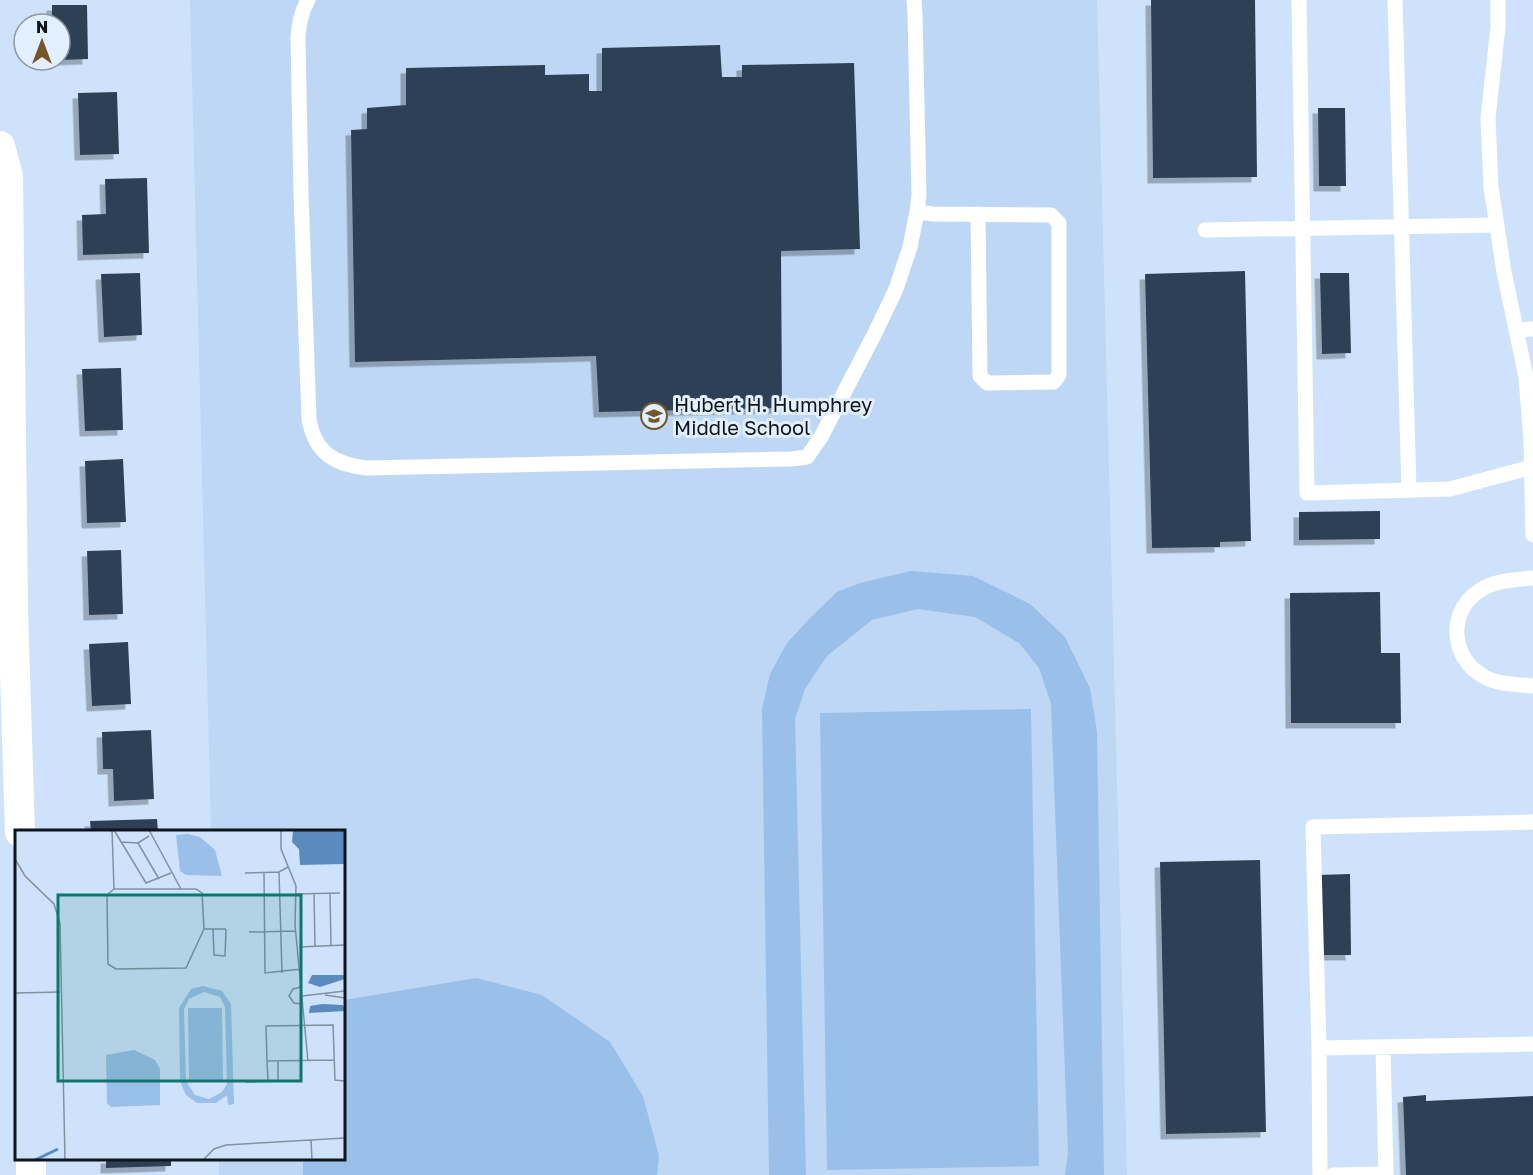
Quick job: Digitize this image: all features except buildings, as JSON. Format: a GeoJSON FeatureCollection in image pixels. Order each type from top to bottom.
{"type":"FeatureCollection","features":[{"type":"Feature","properties":{"kind":"street"},"geometry":{"type":"LineString","coordinates":[[0,146],[8,176],[6,612],[20,830]]}},
{"type":"Feature","properties":{"kind":"lane"},"geometry":{"type":"LineString","coordinates":[[308,0],[303,8],[298,36],[308,412],[314,438],[328,455],[350,466],[366,468],[807,457],[827,427],[875,333],[892,298],[910,247],[919,195],[914,0]]}},
{"type":"Feature","properties":{"kind":"lane"},"geometry":{"type":"LineString","coordinates":[[1299,0],[1307,493],[1450,489],[1532,467]]}},
{"type":"Feature","properties":{"kind":"lane"},"geometry":{"type":"LineString","coordinates":[[1395,0],[1409,490]]}},
{"type":"Feature","properties":{"kind":"lane"},"geometry":{"type":"LineString","coordinates":[[1498,0],[1498,27],[1488,118],[1491,187],[1504,272],[1526,377],[1532,467],[1533,535]]}},
{"type":"Feature","properties":{"kind":"lane"},"geometry":{"type":"LineString","coordinates":[[917,212],[1051,215],[1059,223],[1059,375],[1054,382],[987,383],[980,375],[978,214]]}},
{"type":"Feature","properties":{"kind":"lane"},"geometry":{"type":"LineString","coordinates":[[1205,230],[1497,225]]}},
{"type":"Feature","properties":{"kind":"lane"},"geometry":{"type":"LineString","coordinates":[[1516,330],[1533,329]]}},
{"type":"Feature","properties":{"kind":"lane"},"geometry":{"type":"LineString","coordinates":[[1533,578],[1494,583],[1479,591],[1466,603],[1458,618],[1456,635],[1460,652],[1465,660],[1484,678],[1501,683],[1533,686]]}},
{"type":"Feature","properties":{"kind":"lane"},"geometry":{"type":"LineString","coordinates":[[1320,1175],[1313,827],[1533,822]]}},
{"type":"Feature","properties":{"kind":"lane"},"geometry":{"type":"LineString","coordinates":[[1319,1048],[1533,1044]]}},
{"type":"Feature","properties":{"kind":"lane"},"geometry":{"type":"LineString","coordinates":[[1333,1175],[1386,1174],[1383,1048]]}},
{"type":"Feature","properties":{"kind":"shaded area","name":"Hubert H. Humphrey Middle School"},"geometry":{"type":"Polygon","coordinates":[[[190,0],[1097,0],[1127,1175],[219,1175],[219,1160],[345,1160],[345,830],[211,830],[190,0]]]}},
{"type":"Feature","properties":{"kind":"shaded area"},"geometry":{"type":"Polygon","coordinates":[[[911,571],[973,576],[1030,604],[1065,637],[1090,688],[1097,732],[1104,1175],[1065,1175],[1068,1153],[1051,704],[1039,668],[1019,643],[975,617],[918,609],[872,620],[827,656],[805,689],[795,719],[806,1175],[769,1175],[762,709],[770,674],[787,643],[837,592],[860,583],[911,571]]]}},
{"type":"Feature","properties":{"kind":"shaded area"},"geometry":{"type":"Polygon","coordinates":[[[1031,709],[1039,1166],[827,1170],[820,713],[1031,709]]]}},
{"type":"Feature","properties":{"kind":"shaded area"},"geometry":{"type":"Polygon","coordinates":[[[476,978],[542,995],[610,1042],[643,1096],[659,1156],[657,1175],[303,1175],[303,1160],[345,1160],[345,1000],[476,978]]]}},
{"type":"Feature","properties":{"kind":"place","name":"Hubert H. Humphrey Middle School"},"geometry":{"type":"Point","coordinates":[654,416]}}]}
